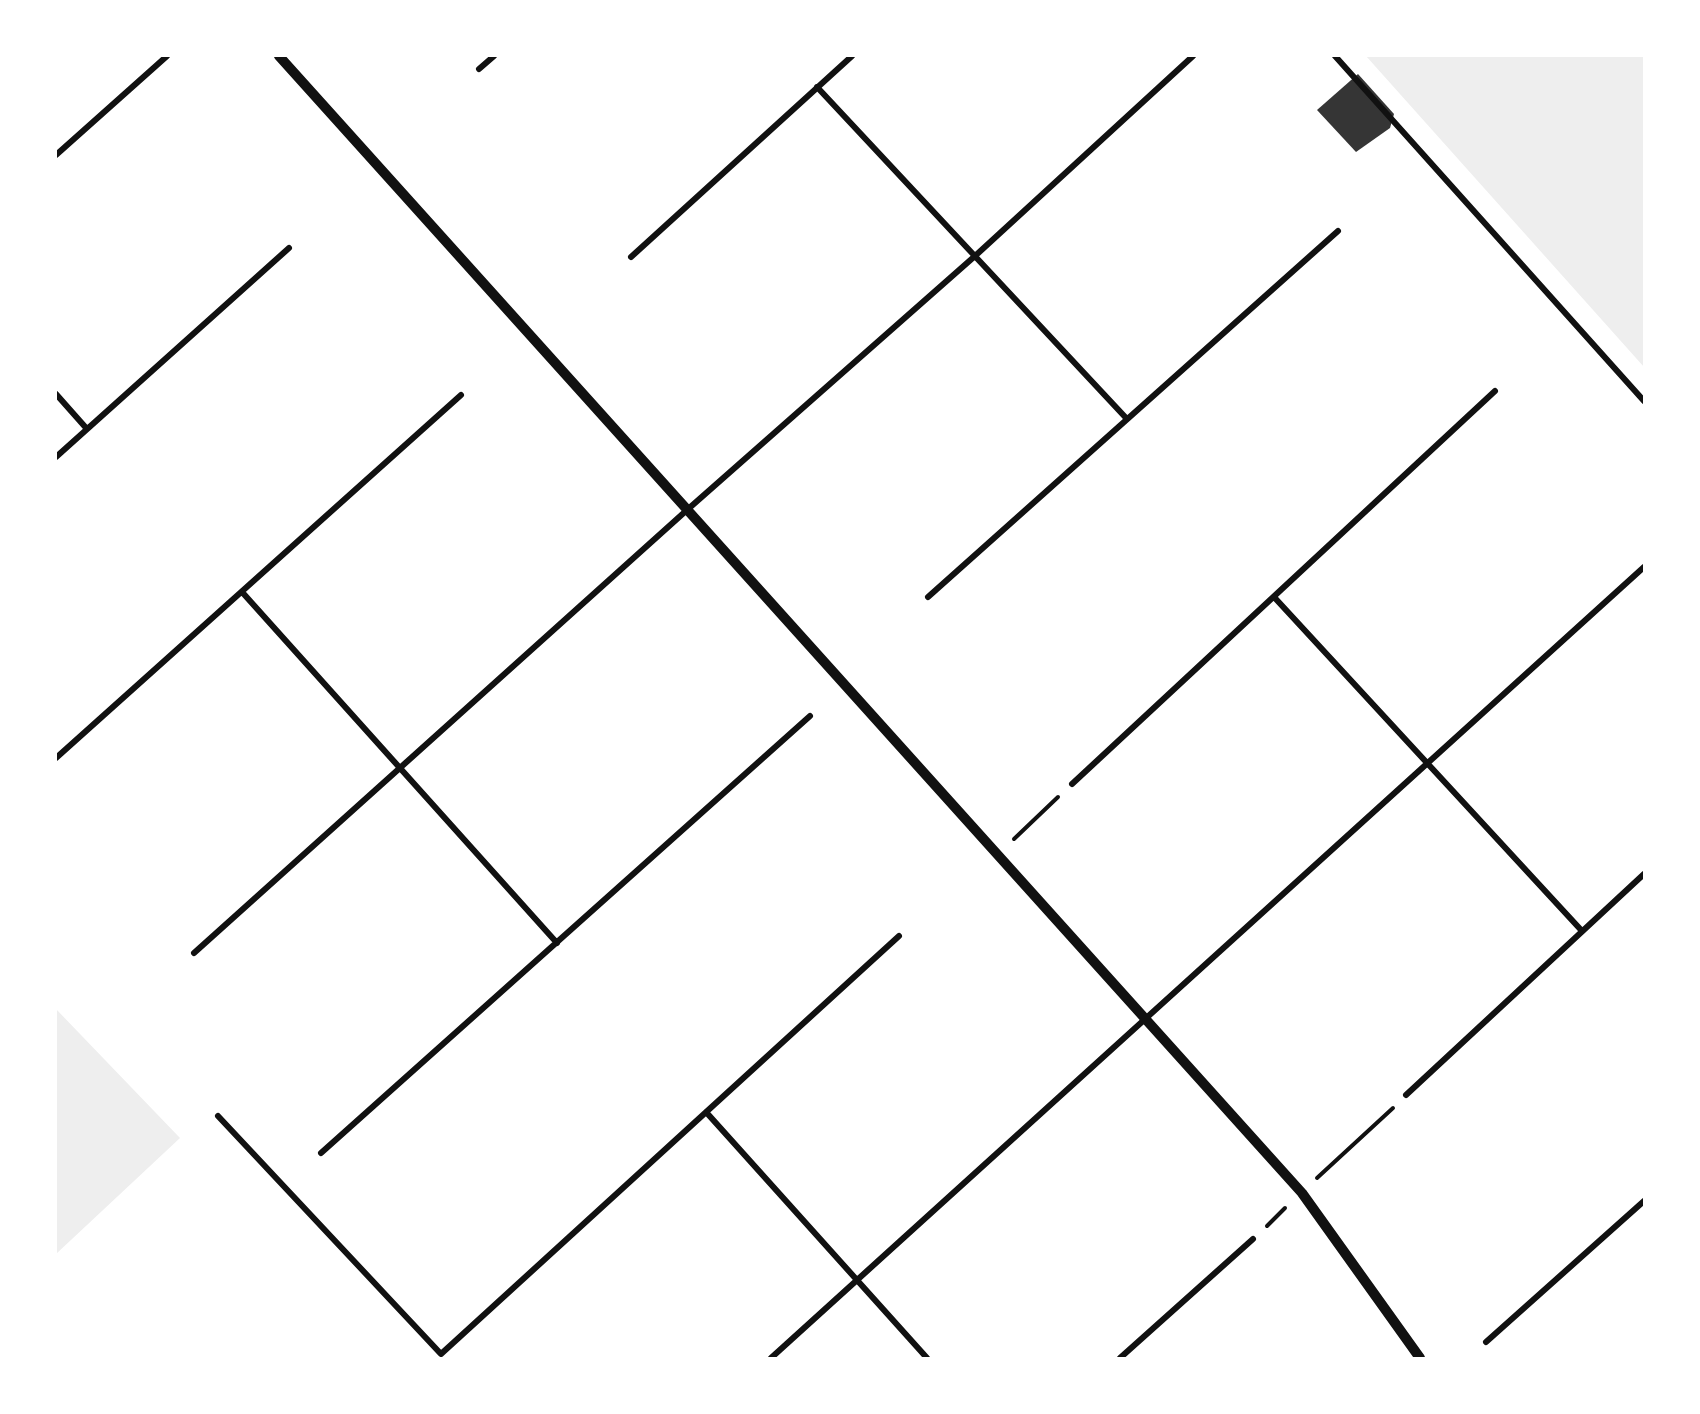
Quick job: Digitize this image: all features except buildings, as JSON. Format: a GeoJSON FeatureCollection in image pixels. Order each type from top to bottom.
{"type":"FeatureCollection","features":[{"type":"Feature","properties":{"kind":"street"},"geometry":{"type":"LineString","coordinates":[[56,154],[167,56]]}},
{"type":"Feature","properties":{"kind":"street"},"geometry":{"type":"LineString","coordinates":[[279,56],[1302,1193],[1420,1359]]}},
{"type":"Feature","properties":{"kind":"street"},"geometry":{"type":"LineString","coordinates":[[479,69],[494,56]]}},
{"type":"Feature","properties":{"kind":"street"},"geometry":{"type":"LineString","coordinates":[[631,257],[852,56]]}},
{"type":"Feature","properties":{"kind":"street"},"geometry":{"type":"LineString","coordinates":[[194,953],[687,510],[975,256],[1193,56]]}},
{"type":"Feature","properties":{"kind":"street"},"geometry":{"type":"LineString","coordinates":[[1335,56],[1644,401]]}},
{"type":"Feature","properties":{"kind":"street"},"geometry":{"type":"LineString","coordinates":[[817,87],[1127,419]]}},
{"type":"Feature","properties":{"kind":"street"},"geometry":{"type":"LineString","coordinates":[[928,597],[1338,231]]}},
{"type":"Feature","properties":{"kind":"street"},"geometry":{"type":"LineString","coordinates":[[56,457],[289,248]]}},
{"type":"Feature","properties":{"kind":"street"},"geometry":{"type":"LineString","coordinates":[[1072,784],[1495,391]]}},
{"type":"Feature","properties":{"kind":"street"},"geometry":{"type":"LineString","coordinates":[[56,394],[87,429]]}},
{"type":"Feature","properties":{"kind":"street"},"geometry":{"type":"LineString","coordinates":[[56,758],[461,395]]}},
{"type":"Feature","properties":{"kind":"street"},"geometry":{"type":"LineString","coordinates":[[771,1359],[1644,567]]}},
{"type":"Feature","properties":{"kind":"street"},"geometry":{"type":"LineString","coordinates":[[242,592],[557,943]]}},
{"type":"Feature","properties":{"kind":"street"},"geometry":{"type":"LineString","coordinates":[[1274,597],[1582,931]]}},
{"type":"Feature","properties":{"kind":"street"},"geometry":{"type":"LineString","coordinates":[[321,1153],[810,717]]}},
{"type":"Feature","properties":{"kind":"street"},"geometry":{"type":"LineString","coordinates":[[1406,1095],[1644,874]]}},
{"type":"Feature","properties":{"kind":"street"},"geometry":{"type":"LineString","coordinates":[[218,1116],[441,1354],[899,936]]}},
{"type":"Feature","properties":{"kind":"street"},"geometry":{"type":"LineString","coordinates":[[706,1112],[927,1359]]}},
{"type":"Feature","properties":{"kind":"street"},"geometry":{"type":"LineString","coordinates":[[1486,1342],[1644,1201]]}},
{"type":"Feature","properties":{"kind":"street"},"geometry":{"type":"LineString","coordinates":[[1120,1359],[1253,1239]]}},
{"type":"Feature","properties":{"kind":"path"},"geometry":{"type":"LineString","coordinates":[[998,854],[1072,784]]}},
{"type":"Feature","properties":{"kind":"path"},"geometry":{"type":"LineString","coordinates":[[1253,1239],[1406,1095]]}},
{"type":"Feature","properties":{"kind":"shaded area"},"geometry":{"type":"Polygon","coordinates":[[[1366,56],[1644,56],[1644,367],[1366,56]]]}},
{"type":"Feature","properties":{"kind":"shaded area"},"geometry":{"type":"Polygon","coordinates":[[[56,1009],[180,1138],[56,1254],[56,1009]]]}}]}
